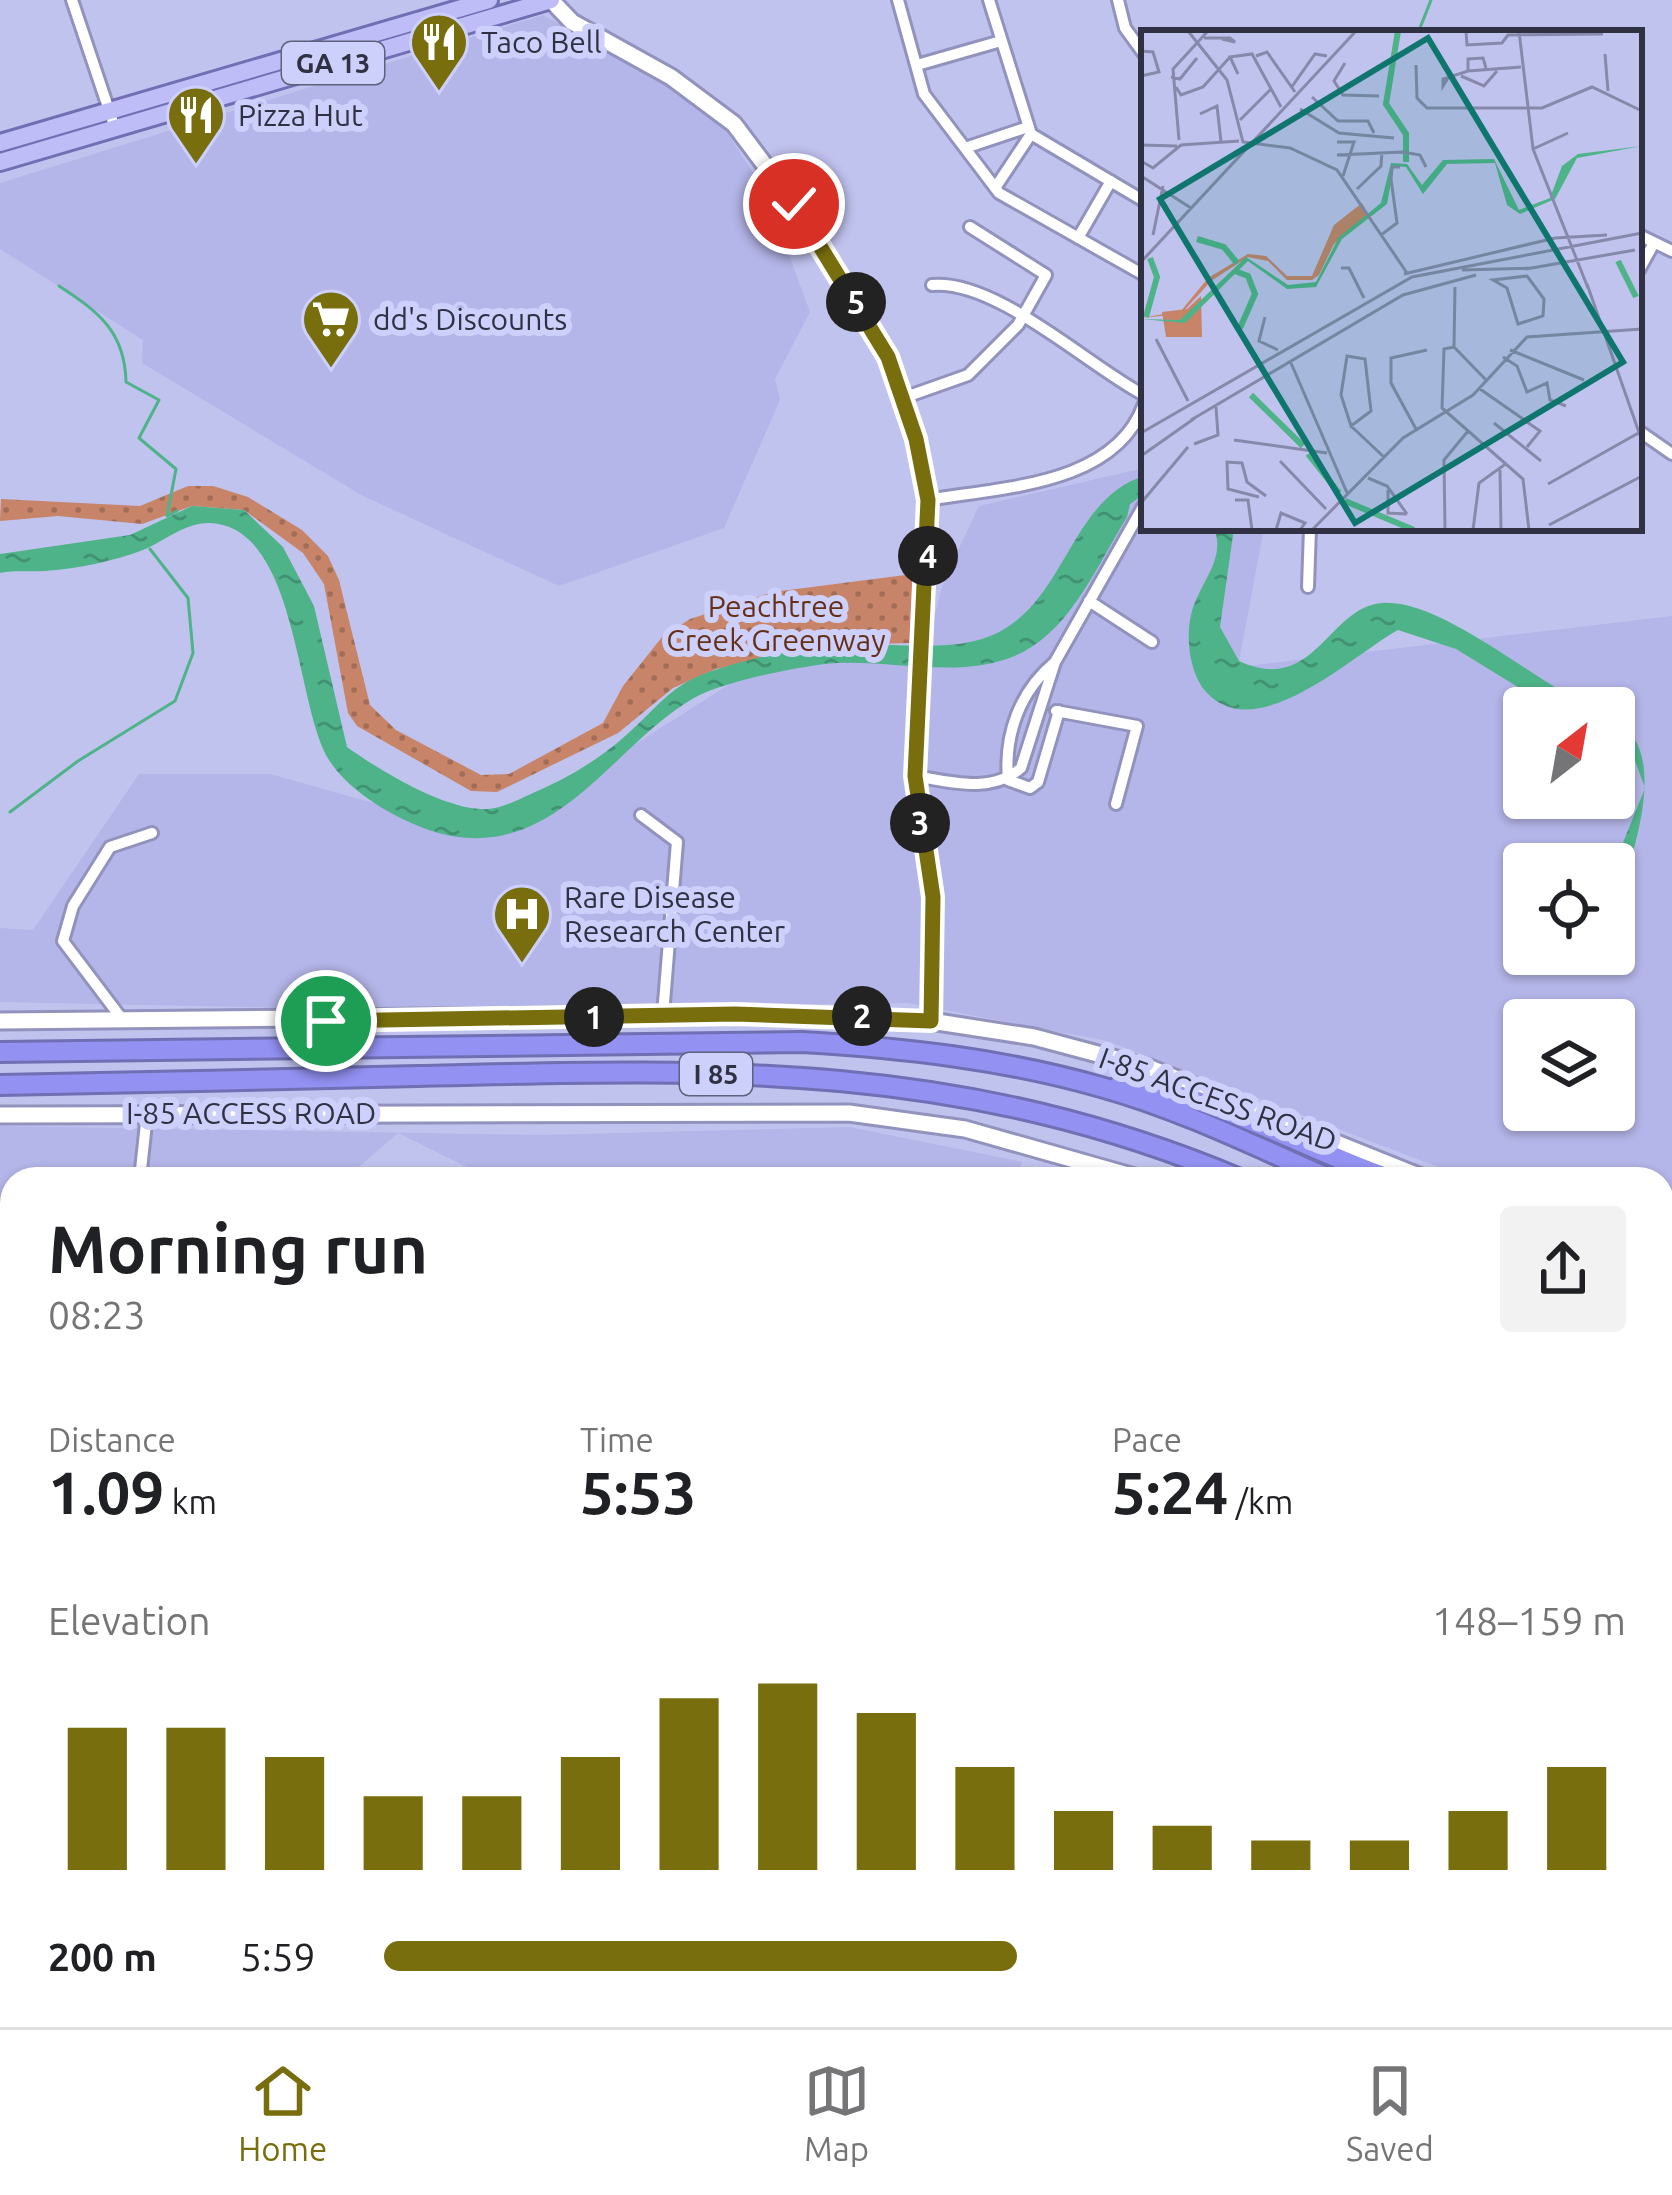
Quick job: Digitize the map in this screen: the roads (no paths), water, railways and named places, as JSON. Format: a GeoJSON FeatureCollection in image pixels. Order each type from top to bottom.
{"type":"FeatureCollection","features":[{"type":"Feature","properties":{"kind":"highway","name":"I 85"},"geometry":{"type":"LineString","coordinates":[[0,1052],[802,1042],[939,1053],[1106,1088],[1300,1167]]}},
{"type":"Feature","properties":{"kind":"highway","name":"I 85"},"geometry":{"type":"LineString","coordinates":[[0,1085],[520,1074],[856,1079],[1018,1104],[1211,1167]]}},
{"type":"Feature","properties":{"kind":"highway"},"geometry":{"type":"LineString","coordinates":[[1106,1088],[1143,1085],[1361,1167]]}},
{"type":"Feature","properties":{"kind":"highway"},"geometry":{"type":"LineString","coordinates":[[1173,1151],[1194,1167]]}},
{"type":"Feature","properties":{"kind":"main road","name":"GA 13"},"geometry":{"type":"LineString","coordinates":[[0,142],[489,0]]}},
{"type":"Feature","properties":{"kind":"main road","name":"GA 13"},"geometry":{"type":"LineString","coordinates":[[0,162],[551,0]]}},
{"type":"Feature","properties":{"kind":"main road"},"geometry":{"type":"LineString","coordinates":[[551,0],[572,22],[671,76],[734,124],[794,204],[870,326],[902,398],[928,500],[915,776],[933,897],[931,1021]]}},
{"type":"Feature","properties":{"kind":"main road","name":"I-85 ACCESS ROAD"},"geometry":{"type":"LineString","coordinates":[[0,1021],[662,1016],[931,1021],[1034,1037],[1150,1068],[1396,1167]]}},
{"type":"Feature","properties":{"kind":"main road","name":"I-85 ACCESS ROAD"},"geometry":{"type":"LineString","coordinates":[[0,1114],[849,1113],[981,1133],[1100,1167]]}},
{"type":"Feature","properties":{"kind":"street"},"geometry":{"type":"LineString","coordinates":[[72,0],[115,128]]}},
{"type":"Feature","properties":{"kind":"street"},"geometry":{"type":"LineString","coordinates":[[898,0],[924,94],[995,188],[1141,273]]}},
{"type":"Feature","properties":{"kind":"street"},"geometry":{"type":"LineString","coordinates":[[989,0],[1029,130],[1141,198]]}},
{"type":"Feature","properties":{"kind":"street"},"geometry":{"type":"LineString","coordinates":[[1118,0],[1125,28],[1141,50]]}},
{"type":"Feature","properties":{"kind":"street"},"geometry":{"type":"LineString","coordinates":[[917,64],[1000,41]]}},
{"type":"Feature","properties":{"kind":"street"},"geometry":{"type":"LineString","coordinates":[[965,148],[1029,130]]}},
{"type":"Feature","properties":{"kind":"street"},"geometry":{"type":"LineString","coordinates":[[995,188],[1029,130]]}},
{"type":"Feature","properties":{"kind":"street"},"geometry":{"type":"LineString","coordinates":[[1078,238],[1111,181]]}},
{"type":"Feature","properties":{"kind":"street"},"geometry":{"type":"LineString","coordinates":[[902,398],[968,375],[1022,316],[1046,275],[970,227]]}},
{"type":"Feature","properties":{"kind":"street"},"geometry":{"type":"LineString","coordinates":[[1642,237],[1672,251]]}},
{"type":"Feature","properties":{"kind":"street"},"geometry":{"type":"LineString","coordinates":[[1642,265],[1654,243]]}},
{"type":"Feature","properties":{"kind":"street"},"geometry":{"type":"LineString","coordinates":[[932,285],[952,283],[1022,316],[1141,393]]}},
{"type":"Feature","properties":{"kind":"street"},"geometry":{"type":"LineString","coordinates":[[928,500],[1104,459],[1141,413]]}},
{"type":"Feature","properties":{"kind":"street"},"geometry":{"type":"LineString","coordinates":[[1642,433],[1672,454]]}},
{"type":"Feature","properties":{"kind":"street"},"geometry":{"type":"LineString","coordinates":[[1008,780],[1033,744],[1054,662],[1141,511]]}},
{"type":"Feature","properties":{"kind":"street"},"geometry":{"type":"LineString","coordinates":[[1308,587],[1310,531]]}},
{"type":"Feature","properties":{"kind":"street"},"geometry":{"type":"LineString","coordinates":[[1089,602],[1152,642]]}},
{"type":"Feature","properties":{"kind":"street"},"geometry":{"type":"LineString","coordinates":[[1008,780],[1006,761],[1023,692],[1054,662]]}},
{"type":"Feature","properties":{"kind":"street"},"geometry":{"type":"LineString","coordinates":[[1041,708],[1137,726],[1116,804]]}},
{"type":"Feature","properties":{"kind":"street"},"geometry":{"type":"LineString","coordinates":[[915,776],[982,785],[1008,780],[1030,788],[1038,782],[1059,711]]}},
{"type":"Feature","properties":{"kind":"street"},"geometry":{"type":"LineString","coordinates":[[640,815],[677,842],[662,1016]]}},
{"type":"Feature","properties":{"kind":"street"},"geometry":{"type":"LineString","coordinates":[[122,1018],[63,941],[65,925],[110,848],[152,833]]}},
{"type":"Feature","properties":{"kind":"street"},"geometry":{"type":"LineString","coordinates":[[141,1167],[147,1114]]}},
{"type":"Feature","properties":{"kind":"water"},"geometry":{"type":"Polygon","coordinates":[[[1141,477],[1141,496],[1130,504],[1083,592],[1056,627],[1023,652],[999,661],[948,668],[817,665],[721,687],[694,698],[664,719],[546,818],[512,833],[475,838],[432,831],[404,819],[361,794],[338,772],[318,734],[277,585],[261,553],[238,532],[200,524],[108,561],[0,573],[0,554],[130,535],[192,506],[244,510],[283,547],[314,606],[347,747],[434,797],[488,809],[544,788],[591,762],[676,689],[702,675],[806,648],[967,643],[1006,628],[1027,611],[1101,504],[1120,487],[1141,477]]]}},
{"type":"Feature","properties":{"kind":"water"},"geometry":{"type":"Polygon","coordinates":[[[1215,531],[1231,531],[1220,627],[1239,661],[1265,669],[1286,667],[1319,647],[1363,608],[1382,603],[1432,614],[1555,687],[1518,687],[1456,649],[1398,630],[1301,693],[1273,705],[1247,709],[1223,705],[1202,687],[1189,642],[1191,615],[1217,551],[1215,531]]]}},
{"type":"Feature","properties":{"kind":"water"},"geometry":{"type":"Polygon","coordinates":[[[1635,742],[1641,754],[1644,785],[1635,761],[1635,742]]]}},
{"type":"Feature","properties":{"kind":"water"},"geometry":{"type":"Polygon","coordinates":[[[1644,791],[1635,844],[1623,843],[1635,819],[1644,791]]]}},
{"type":"Feature","properties":{"kind":"waterway"},"geometry":{"type":"LineString","coordinates":[[1419,30],[1431,0]]}},
{"type":"Feature","properties":{"kind":"waterway"},"geometry":{"type":"LineString","coordinates":[[59,286],[107,325],[121,350],[126,382],[159,400],[139,438],[176,469],[167,516],[177,511]]}},
{"type":"Feature","properties":{"kind":"waterway"},"geometry":{"type":"LineString","coordinates":[[10,812],[78,761],[175,701],[193,653],[188,598],[150,549]]}},
{"type":"Feature","properties":{"kind":"place","name":"Taco Bell"},"geometry":{"type":"Point","coordinates":[439,93]}},
{"type":"Feature","properties":{"kind":"place","name":"Pizza Hut"},"geometry":{"type":"Point","coordinates":[196,166]}},
{"type":"Feature","properties":{"kind":"place","name":"dd's Discounts"},"geometry":{"type":"Point","coordinates":[331,370]}},
{"type":"Feature","properties":{"kind":"place","name":"Rare Disease Research Center"},"geometry":{"type":"Point","coordinates":[522,965]}},
{"type":"Feature","properties":{"kind":"park label","name":"Peachtree Creek Greenway"},"geometry":{"type":"Point","coordinates":[776,623]}}]}
